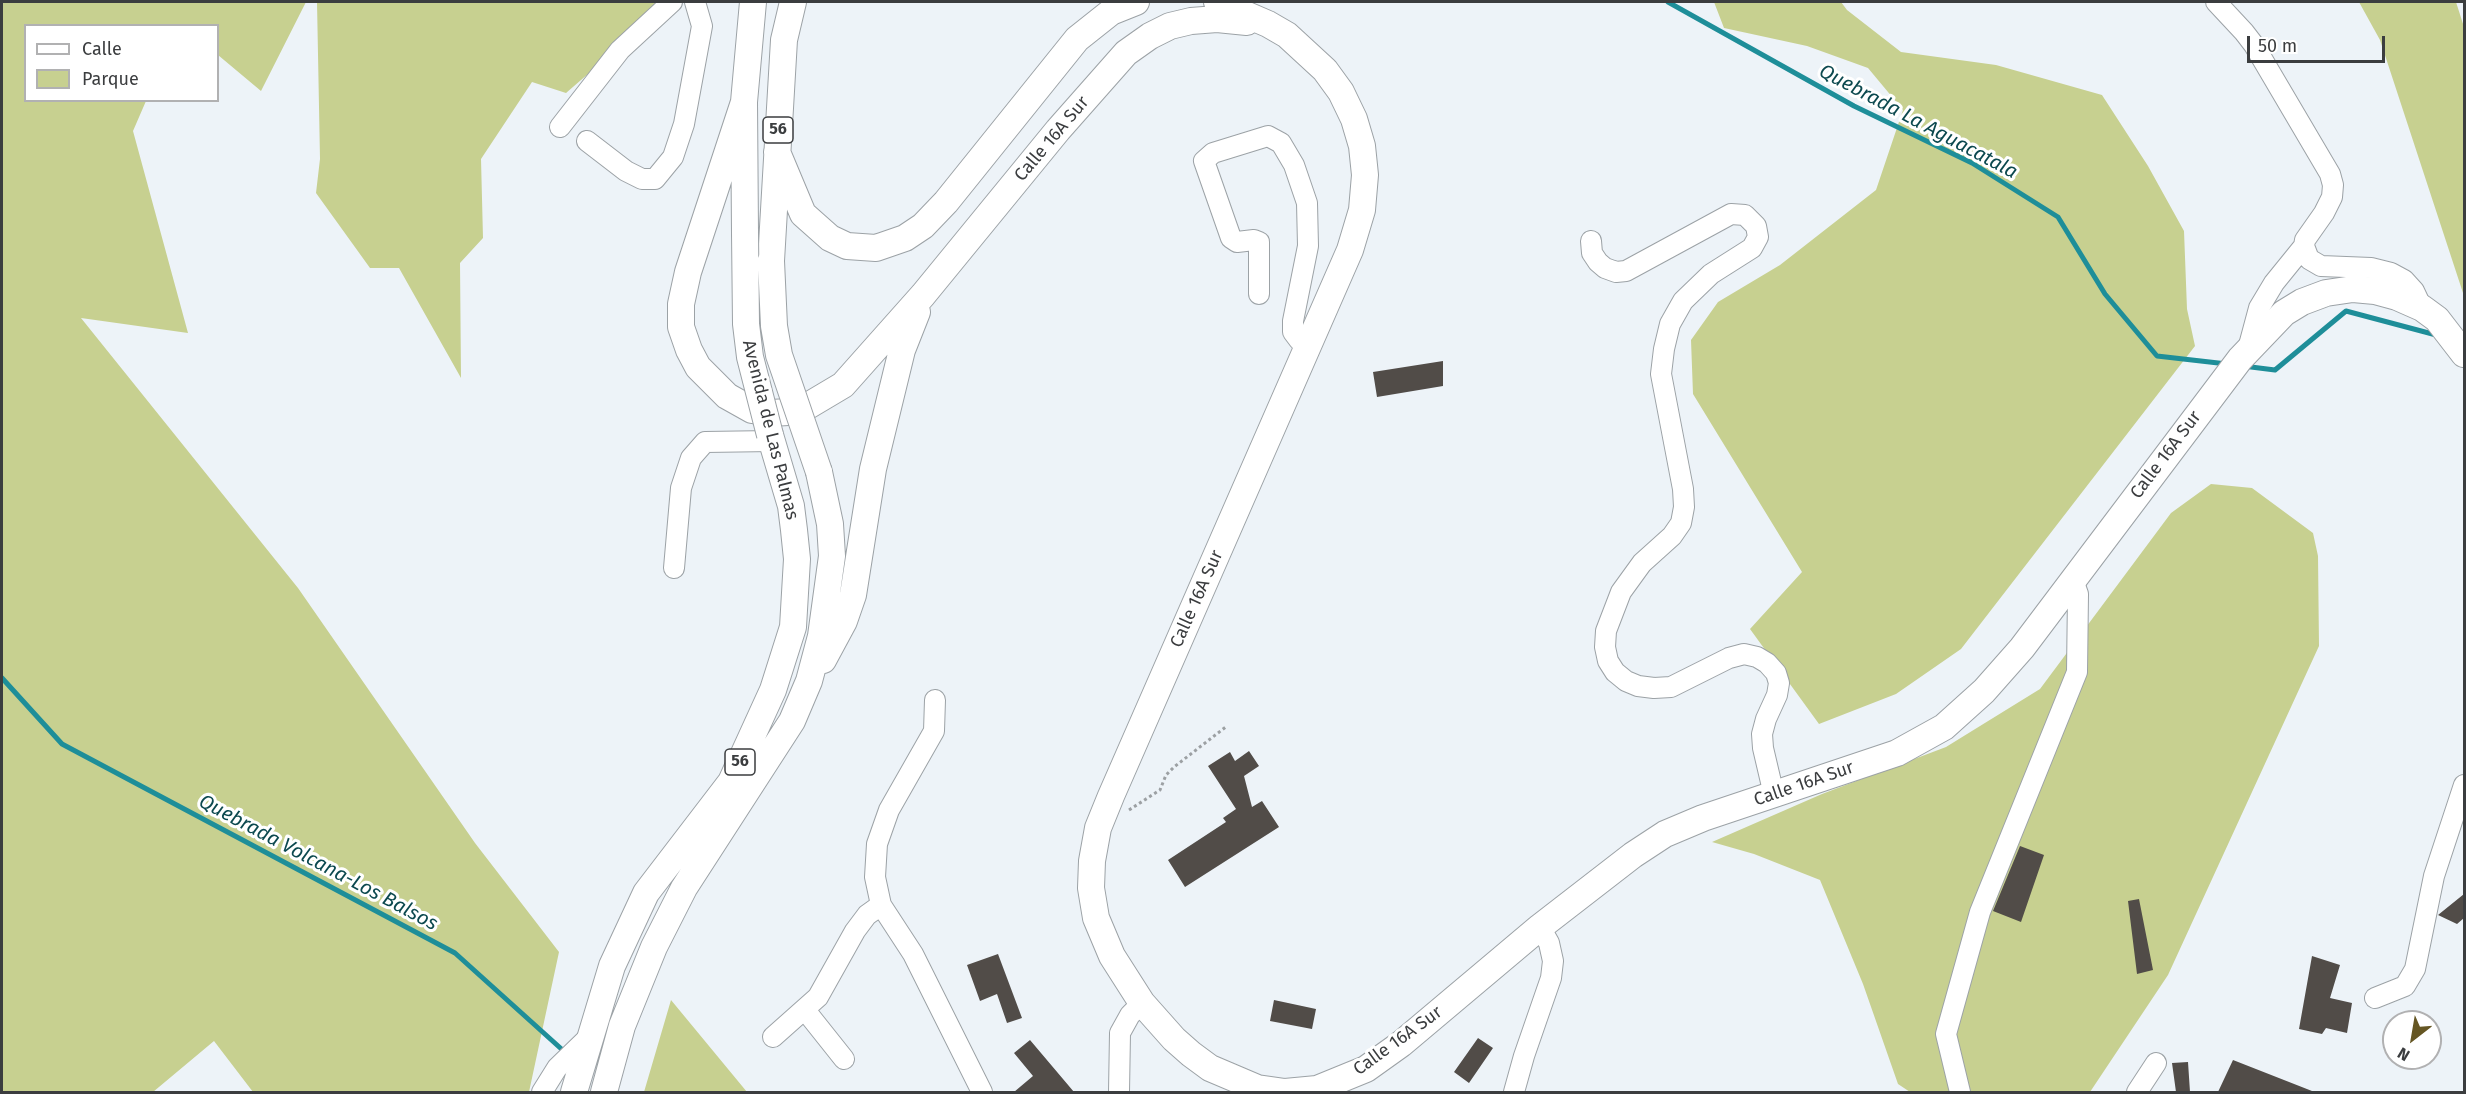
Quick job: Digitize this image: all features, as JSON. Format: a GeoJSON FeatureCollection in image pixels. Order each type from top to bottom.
{"type":"FeatureCollection","features":[{"type":"Feature","properties":{"kind":"main road","name":"Avenida de Las Palmas"},"geometry":{"type":"LineString","coordinates":[[574,1092],[577,1052],[612,966],[646,893],[731,782],[773,690],[793,627],[797,559],[791,506],[750,357],[746,324],[744,102],[753,2]]}},
{"type":"Feature","properties":{"kind":"main road","name":"Avenida de Las Palmas"},"geometry":{"type":"LineString","coordinates":[[604,1092],[631,1001],[654,947],[679,898],[792,721],[809,681],[821,636],[832,556],[826,502],[819,472],[779,355],[774,326],[771,261],[784,40],[793,2]]}},
{"type":"Feature","properties":{"kind":"main road"},"geometry":{"type":"LineString","coordinates":[[777,152],[803,214],[830,238],[847,246],[876,248],[905,238],[923,226],[946,202],[1077,39],[1112,12],[1136,2]]}},
{"type":"Feature","properties":{"kind":"main road","name":"Calle 16A Sur"},"geometry":{"type":"LineString","coordinates":[[1217,2],[1268,24],[1306,51],[1325,70],[1341,92],[1354,119],[1362,146],[1365,175],[1362,210],[1350,250],[1307,344],[1098,828],[1092,861],[1091,888],[1096,918],[1112,957],[1142,1002],[1174,1039],[1191,1054],[1210,1068],[1257,1088],[1285,1092],[1317,1089],[1366,1069],[1401,1044],[1540,927],[1633,855],[1665,834],[1703,818],[1897,753],[1944,727],[1984,691],[2022,648],[2207,400],[2244,354],[2284,313],[2302,302],[2326,293],[2353,289],[2375,291],[2397,297],[2429,313],[2464,354]]}},
{"type":"Feature","properties":{"kind":"main road","name":"Calle 16A Sur"},"geometry":{"type":"LineString","coordinates":[[744,102],[698,237],[681,304],[681,327],[689,350],[699,367],[712,382],[740,405],[752,410],[771,413],[806,407],[843,385],[923,295],[1058,130],[1126,53],[1150,36],[1170,26],[1191,21],[1217,19],[1268,24]]}},
{"type":"Feature","properties":{"kind":"main road"},"geometry":{"type":"LineString","coordinates":[[809,681],[832,646],[853,595],[873,469],[902,350],[923,295]]}},
{"type":"Feature","properties":{"kind":"lane"},"geometry":{"type":"LineString","coordinates":[[560,127],[621,50],[672,2]]}},
{"type":"Feature","properties":{"kind":"lane"},"geometry":{"type":"LineString","coordinates":[[587,141],[626,171],[642,179],[655,179],[673,157],[684,124],[702,26],[695,2]]}},
{"type":"Feature","properties":{"kind":"lane"},"geometry":{"type":"LineString","coordinates":[[2216,2],[2254,45],[2330,174],[2333,185],[2332,197],[2324,213],[2310,231],[2304,246],[2274,283],[2259,308],[2244,354]]}},
{"type":"Feature","properties":{"kind":"lane"},"geometry":{"type":"LineString","coordinates":[[1259,294],[1259,242],[1254,240],[1237,242],[1231,238],[1204,161],[1213,153],[1268,136],[1281,143],[1294,165],[1307,203],[1308,246],[1293,321],[1293,332],[1299,340],[1307,344]]}},
{"type":"Feature","properties":{"kind":"lane"},"geometry":{"type":"LineString","coordinates":[[1591,242],[1592,253],[1598,262],[1605,268],[1616,272],[1626,271],[1731,214],[1745,215],[1756,226],[1758,237],[1752,248],[1704,281],[1683,301],[1670,324],[1661,374],[1683,489],[1684,507],[1680,523],[1672,536],[1642,563],[1622,592],[1606,631],[1605,647],[1608,661],[1615,672],[1626,681],[1638,686],[1654,688],[1671,687],[1729,658],[1744,654],[1757,657],[1767,663],[1776,673],[1779,683],[1777,695],[1766,718],[1762,734],[1774,795]]}},
{"type":"Feature","properties":{"kind":"lane"},"geometry":{"type":"LineString","coordinates":[[2304,246],[2309,259],[2321,266],[2371,268],[2391,273],[2404,280],[2415,291],[2429,313]]}},
{"type":"Feature","properties":{"kind":"lane"},"geometry":{"type":"LineString","coordinates":[[674,568],[681,488],[691,458],[705,442],[771,438]]}},
{"type":"Feature","properties":{"kind":"lane"},"geometry":{"type":"LineString","coordinates":[[1960,1092],[1946,1034],[1980,912],[2077,672],[2078,594],[2073,580]]}},
{"type":"Feature","properties":{"kind":"lane"},"geometry":{"type":"LineString","coordinates":[[935,700],[934,731],[889,810],[877,844],[875,877],[881,905],[912,954],[982,1092]]}},
{"type":"Feature","properties":{"kind":"lane"},"geometry":{"type":"LineString","coordinates":[[2375,998],[2405,986],[2415,969],[2434,876],[2464,785]]}},
{"type":"Feature","properties":{"kind":"lane"},"geometry":{"type":"LineString","coordinates":[[773,1037],[818,997],[855,931],[867,915],[881,905]]}},
{"type":"Feature","properties":{"kind":"lane"},"geometry":{"type":"LineString","coordinates":[[1514,1092],[1551,978],[1553,960],[1549,943],[1540,927]]}},
{"type":"Feature","properties":{"kind":"lane"},"geometry":{"type":"LineString","coordinates":[[1119,1092],[1120,1033],[1130,1015],[1142,1002]]}},
{"type":"Feature","properties":{"kind":"lane"},"geometry":{"type":"LineString","coordinates":[[805,1010],[844,1059]]}},
{"type":"Feature","properties":{"kind":"lane"},"geometry":{"type":"LineString","coordinates":[[542,1092],[577,1052]]}},
{"type":"Feature","properties":{"kind":"lane"},"geometry":{"type":"LineString","coordinates":[[2137,1092],[2156,1063]]}},
{"type":"Feature","properties":{"kind":"path"},"geometry":{"type":"LineString","coordinates":[[1127,811],[1160,790],[1166,775],[1174,766],[1227,726]]}},
{"type":"Feature","properties":{"kind":"green space"},"geometry":{"type":"Polygon","coordinates":[[[2,2],[306,2],[261,91],[219,56],[219,24],[24,24],[24,102],[146,102],[133,131],[188,333],[81,318],[298,588],[475,843],[559,952],[529,1092],[253,1092],[214,1041],[153,1092],[2,1092],[2,2]]]}},
{"type":"Feature","properties":{"kind":"green space"},"geometry":{"type":"Polygon","coordinates":[[[317,2],[671,2],[566,93],[532,82],[481,159],[483,238],[460,263],[461,378],[399,268],[370,268],[316,193],[320,159],[317,2]]]}},
{"type":"Feature","properties":{"kind":"green space"},"geometry":{"type":"Polygon","coordinates":[[[1714,2],[1841,2],[1847,10],[1901,52],[1996,65],[2102,95],[2148,166],[2184,231],[2187,309],[2195,346],[1961,649],[1896,694],[1819,724],[1750,629],[1802,572],[1693,394],[1691,340],[1718,302],[1780,265],[1876,190],[1903,110],[1868,68],[1807,46],[1724,28],[1714,2]]]}},
{"type":"Feature","properties":{"kind":"green space"},"geometry":{"type":"Polygon","coordinates":[[[2359,2],[2456,2],[2464,27],[2464,296],[2380,40],[2359,2]]]}},
{"type":"Feature","properties":{"kind":"green space"},"geometry":{"type":"Polygon","coordinates":[[[2211,484],[2252,488],[2313,533],[2318,556],[2319,646],[2168,975],[2090,1092],[1910,1092],[1898,1084],[1863,984],[1820,880],[1754,854],[1712,842],[1822,794],[1946,747],[2040,689],[2171,513],[2211,484]]]}},
{"type":"Feature","properties":{"kind":"green space"},"geometry":{"type":"Polygon","coordinates":[[[671,1000],[747,1092],[644,1092],[671,1000]]]}},
{"type":"Feature","properties":{"kind":"building"},"geometry":{"type":"Polygon","coordinates":[[[1443,361],[1443,386],[1377,397],[1373,372],[1443,361]]]}},
{"type":"Feature","properties":{"kind":"building"},"geometry":{"type":"Polygon","coordinates":[[[1249,751],[1259,766],[1244,776],[1252,807],[1262,801],[1279,827],[1185,887],[1168,860],[1226,822],[1223,818],[1236,809],[1208,766],[1230,752],[1235,761],[1249,751]]]}},
{"type":"Feature","properties":{"kind":"building"},"geometry":{"type":"Polygon","coordinates":[[[2020,846],[2044,855],[2021,922],[1993,911],[2020,846]]]}},
{"type":"Feature","properties":{"kind":"building"},"geometry":{"type":"Polygon","coordinates":[[[2464,894],[2464,918],[2457,924],[2438,915],[2464,894]]]}},
{"type":"Feature","properties":{"kind":"building"},"geometry":{"type":"Polygon","coordinates":[[[2139,899],[2153,970],[2137,974],[2128,901],[2139,899]]]}},
{"type":"Feature","properties":{"kind":"building"},"geometry":{"type":"Polygon","coordinates":[[[998,954],[1022,1018],[1007,1023],[997,994],[980,1001],[967,965],[998,954]]]}},
{"type":"Feature","properties":{"kind":"building"},"geometry":{"type":"Polygon","coordinates":[[[2312,956],[2340,965],[2330,998],[2352,1003],[2347,1033],[2326,1028],[2322,1034],[2299,1029],[2312,956]]]}},
{"type":"Feature","properties":{"kind":"building"},"geometry":{"type":"Polygon","coordinates":[[[1274,1000],[1316,1009],[1312,1029],[1270,1021],[1274,1000]]]}},
{"type":"Feature","properties":{"kind":"building"},"geometry":{"type":"Polygon","coordinates":[[[1478,1038],[1493,1048],[1469,1083],[1454,1072],[1478,1038]]]}},
{"type":"Feature","properties":{"kind":"building"},"geometry":{"type":"Polygon","coordinates":[[[1030,1040],[1074,1092],[1014,1092],[1033,1076],[1014,1053],[1030,1040]]]}},
{"type":"Feature","properties":{"kind":"building"},"geometry":{"type":"Polygon","coordinates":[[[2233,1060],[2312,1091],[2312,1092],[2218,1092],[2233,1060]]]}},
{"type":"Feature","properties":{"kind":"building"},"geometry":{"type":"Polygon","coordinates":[[[2188,1062],[2190,1092],[2176,1092],[2172,1063],[2188,1062]]]}},
{"type":"Feature","properties":{"kind":"waterway","name":"Quebrada La Aguacatala"},"geometry":{"type":"LineString","coordinates":[[1668,2],[1854,106],[1972,163],[2058,217],[2105,294],[2157,356],[2227,364]]}},
{"type":"Feature","properties":{"kind":"waterway","name":"Quebrada La Aguacatala"},"geometry":{"type":"LineString","coordinates":[[2243,366],[2275,370],[2346,311],[2440,336]]}},
{"type":"Feature","properties":{"kind":"waterway","name":"Quebrada Volcana-Los Balsos"},"geometry":{"type":"LineString","coordinates":[[2,678],[62,744],[455,953],[567,1054]]}}]}
